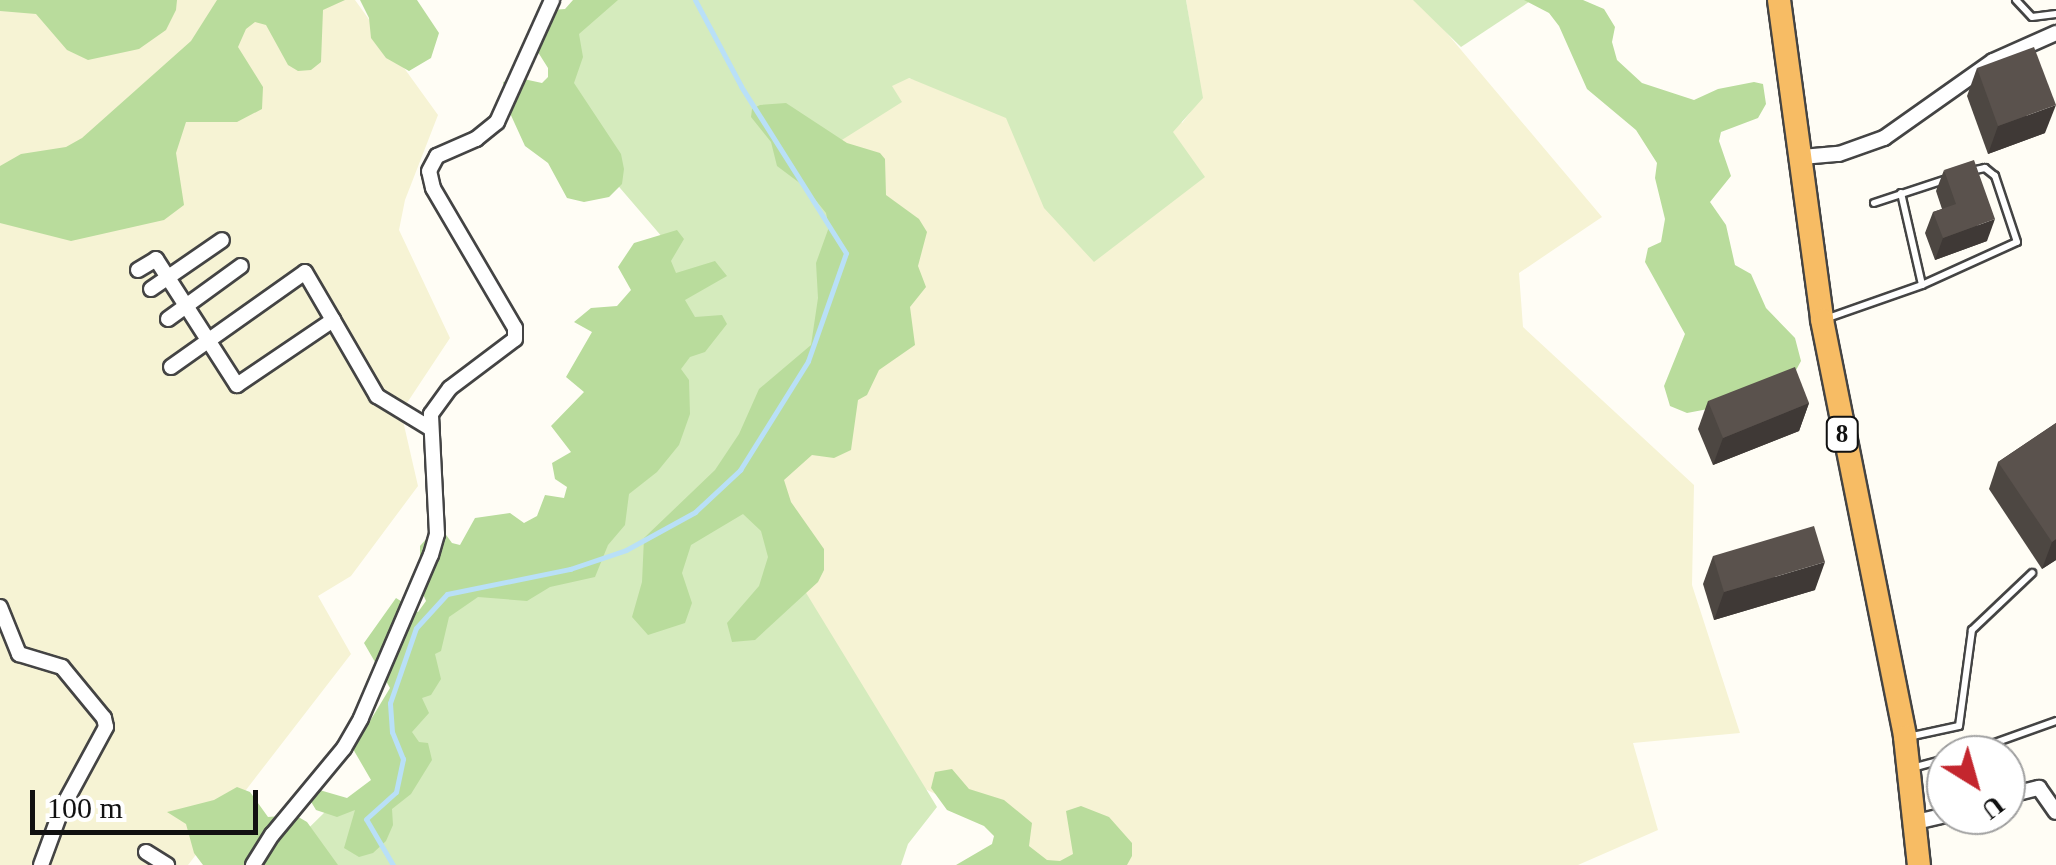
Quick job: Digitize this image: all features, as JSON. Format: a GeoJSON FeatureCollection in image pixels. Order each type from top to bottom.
{"type":"FeatureCollection","features":[{"type":"Feature","properties":{"kind":"highway","name":"8"},"geometry":{"type":"LineString","coordinates":[[1783,4],[1822,320],[1905,737],[1920,865]]}},
{"type":"Feature","properties":{"kind":"street"},"geometry":{"type":"LineString","coordinates":[[253,865],[352,733],[431,554],[437,534],[428,427],[441,396],[515,339],[515,328],[433,188],[432,162],[437,156],[476,139],[496,122],[552,0]]}},
{"type":"Feature","properties":{"kind":"street"},"geometry":{"type":"LineString","coordinates":[[1802,157],[1839,154],[1875,143],[1994,61],[2056,33]]}},
{"type":"Feature","properties":{"kind":"street"},"geometry":{"type":"LineString","coordinates":[[151,289],[222,240]]}},
{"type":"Feature","properties":{"kind":"street"},"geometry":{"type":"LineString","coordinates":[[138,270],[156,258],[237,384],[333,320]]}},
{"type":"Feature","properties":{"kind":"street"},"geometry":{"type":"LineString","coordinates":[[168,319],[240,266]]}},
{"type":"Feature","properties":{"kind":"street"},"geometry":{"type":"LineString","coordinates":[[171,367],[305,272],[377,396],[428,427]]}},
{"type":"Feature","properties":{"kind":"street"},"geometry":{"type":"LineString","coordinates":[[0,608],[19,654],[62,668],[104,718],[106,727],[48,837],[41,865]]}},
{"type":"Feature","properties":{"kind":"street"},"geometry":{"type":"LineString","coordinates":[[2026,791],[2039,788],[2056,812]]}},
{"type":"Feature","properties":{"kind":"street"},"geometry":{"type":"LineString","coordinates":[[1916,822],[1926,820]]}},
{"type":"Feature","properties":{"kind":"street"},"geometry":{"type":"LineString","coordinates":[[146,852],[167,865]]}},
{"type":"Feature","properties":{"kind":"lane"},"geometry":{"type":"LineString","coordinates":[[2016,0],[2032,17],[2056,14]]}},
{"type":"Feature","properties":{"kind":"lane"},"geometry":{"type":"LineString","coordinates":[[1822,320],[1922,285],[2017,242],[1995,176],[1984,168],[1964,173]]}},
{"type":"Feature","properties":{"kind":"lane"},"geometry":{"type":"LineString","coordinates":[[1874,204],[1948,178]]}},
{"type":"Feature","properties":{"kind":"lane"},"geometry":{"type":"LineString","coordinates":[[1901,194],[1922,285]]}},
{"type":"Feature","properties":{"kind":"lane"},"geometry":{"type":"LineString","coordinates":[[1905,737],[1959,726],[1972,630],[2032,572]]}},
{"type":"Feature","properties":{"kind":"lane"},"geometry":{"type":"LineString","coordinates":[[2019,735],[2056,722]]}},
{"type":"Feature","properties":{"kind":"lane"},"geometry":{"type":"LineString","coordinates":[[1910,768],[1926,764]]}},
{"type":"Feature","properties":{"kind":"shaded area"},"geometry":{"type":"Polygon","coordinates":[[[0,0],[234,0],[116,140],[0,179],[0,0]]]}},
{"type":"Feature","properties":{"kind":"shaded area"},"geometry":{"type":"Polygon","coordinates":[[[290,0],[355,0],[438,115],[405,200],[399,230],[450,338],[401,412],[418,486],[351,576],[318,596],[351,654],[188,865],[0,865],[0,194],[65,189],[241,25],[290,0]]]}},
{"type":"Feature","properties":{"kind":"shaded area"},"geometry":{"type":"Polygon","coordinates":[[[1186,0],[1419,0],[1602,217],[1519,273],[1523,327],[1694,485],[1692,585],[1740,733],[1633,743],[1658,830],[1578,865],[1040,865],[962,807],[823,739],[741,635],[756,472],[817,135],[901,76],[1012,107],[1161,93],[1182,123],[1202,97],[1186,0]]]}},
{"type":"Feature","properties":{"kind":"green space"},"geometry":{"type":"Polygon","coordinates":[[[0,0],[177,0],[166,30],[139,49],[88,60],[67,50],[36,14],[0,11],[0,0]]]}},
{"type":"Feature","properties":{"kind":"green space"},"geometry":{"type":"Polygon","coordinates":[[[217,0],[345,0],[323,10],[321,62],[311,70],[298,71],[288,65],[266,25],[255,22],[246,29],[238,47],[263,87],[262,109],[237,122],[186,122],[176,153],[184,205],[164,220],[71,241],[0,223],[0,166],[21,154],[66,147],[82,138],[191,41],[217,0]]]}},
{"type":"Feature","properties":{"kind":"green space"},"geometry":{"type":"Polygon","coordinates":[[[360,0],[417,0],[439,33],[431,58],[409,71],[386,58],[371,38],[369,18],[360,0]]]}},
{"type":"Feature","properties":{"kind":"green space"},"geometry":{"type":"Polygon","coordinates":[[[573,0],[618,0],[579,34],[583,57],[574,83],[621,154],[622,184],[609,197],[584,202],[567,198],[548,163],[525,146],[509,111],[503,82],[519,78],[542,83],[548,77],[548,68],[536,49],[544,31],[538,11],[565,9],[573,0]]]}},
{"type":"Feature","properties":{"kind":"green space"},"geometry":{"type":"Polygon","coordinates":[[[601,0],[1186,0],[1203,98],[1173,132],[1205,177],[1094,262],[1044,208],[1006,118],[909,78],[892,86],[902,102],[826,150],[861,259],[745,493],[937,807],[908,844],[901,865],[271,865],[326,811],[357,802],[359,831],[456,598],[545,585],[663,238],[614,181],[568,92],[574,31],[601,0]]]}},
{"type":"Feature","properties":{"kind":"green space"},"geometry":{"type":"Polygon","coordinates":[[[1413,0],[1532,0],[1461,47],[1413,0]]]}},
{"type":"Feature","properties":{"kind":"green space"},"geometry":{"type":"Polygon","coordinates":[[[1524,0],[1583,0],[1604,9],[1615,27],[1612,42],[1617,60],[1642,83],[1694,100],[1718,89],[1763,84],[1766,104],[1758,118],[1721,132],[1719,141],[1731,176],[1710,202],[1726,225],[1735,265],[1751,274],[1766,308],[1795,338],[1801,361],[1795,372],[1708,409],[1687,413],[1670,406],[1664,386],[1685,334],[1645,262],[1648,248],[1661,242],[1665,219],[1655,178],[1657,163],[1636,130],[1587,89],[1559,26],[1549,13],[1524,0]]]}},
{"type":"Feature","properties":{"kind":"green space"},"geometry":{"type":"Polygon","coordinates":[[[786,103],[847,143],[880,153],[885,159],[886,195],[919,219],[927,232],[918,266],[926,287],[910,307],[915,345],[879,370],[867,395],[858,400],[851,450],[834,458],[812,455],[784,480],[791,502],[824,549],[824,570],[818,582],[755,640],[732,642],[727,623],[759,586],[768,557],[761,531],[743,514],[691,545],[682,573],[692,603],[685,623],[648,635],[632,617],[642,582],[644,538],[715,470],[739,434],[759,389],[811,345],[818,298],[816,263],[829,227],[826,213],[805,187],[777,166],[771,142],[751,117],[752,109],[760,105],[786,103]]]}},
{"type":"Feature","properties":{"kind":"green space"},"geometry":{"type":"Polygon","coordinates":[[[677,230],[684,239],[671,261],[676,273],[715,261],[727,276],[685,300],[695,317],[722,315],[727,324],[705,352],[690,357],[681,369],[689,380],[690,414],[679,445],[657,472],[629,494],[625,525],[608,545],[595,577],[550,587],[527,601],[478,597],[449,617],[441,651],[435,654],[441,679],[431,695],[422,698],[429,713],[412,732],[419,742],[428,743],[432,760],[411,794],[392,809],[393,825],[386,841],[373,853],[359,857],[344,848],[355,810],[337,817],[316,810],[310,800],[316,789],[347,798],[371,780],[353,749],[390,688],[364,643],[396,598],[418,612],[426,601],[415,576],[420,572],[420,546],[434,530],[441,528],[452,543],[460,545],[475,518],[510,513],[524,523],[537,516],[545,495],[564,498],[567,487],[555,479],[552,463],[571,452],[551,426],[584,392],[566,377],[592,332],[574,322],[591,308],[617,306],[631,290],[618,267],[634,243],[677,230]]]}},
{"type":"Feature","properties":{"kind":"green space"},"geometry":{"type":"Polygon","coordinates":[[[952,769],[969,789],[1004,800],[1032,823],[1029,846],[1047,860],[1060,861],[1073,854],[1066,811],[1081,806],[1109,817],[1132,843],[1132,856],[1127,865],[956,865],[992,844],[994,836],[984,826],[947,810],[931,788],[935,772],[952,769]]]}},
{"type":"Feature","properties":{"kind":"green space"},"geometry":{"type":"Polygon","coordinates":[[[237,787],[250,792],[268,817],[295,815],[307,822],[338,865],[203,865],[194,853],[186,824],[167,812],[214,800],[237,787]]]}},
{"type":"Feature","properties":{"kind":"building"},"geometry":{"type":"Polygon","coordinates":[[[2034,47],[2056,105],[1998,126],[1977,68],[2034,47]]]}},
{"type":"Feature","properties":{"kind":"building"},"geometry":{"type":"Polygon","coordinates":[[[1974,160],[1995,219],[1943,238],[1933,212],[1956,204],[1944,170],[1974,160]]]}},
{"type":"Feature","properties":{"kind":"building"},"geometry":{"type":"Polygon","coordinates":[[[1795,367],[1809,403],[1723,438],[1708,401],[1795,367]]]}},
{"type":"Feature","properties":{"kind":"building"},"geometry":{"type":"Polygon","coordinates":[[[2056,423],[2056,539],[2052,542],[1998,462],[2056,423]]]}},
{"type":"Feature","properties":{"kind":"building"},"geometry":{"type":"Polygon","coordinates":[[[1814,526],[1825,562],[1724,592],[1713,556],[1814,526]]]}},
{"type":"Feature","properties":{"kind":"waterway"},"geometry":{"type":"LineString","coordinates":[[393,865],[366,819],[396,792],[403,759],[392,732],[390,703],[416,628],[447,594],[570,569],[626,550],[695,512],[740,470],[808,361],[846,253],[741,86],[695,0]]}}]}
